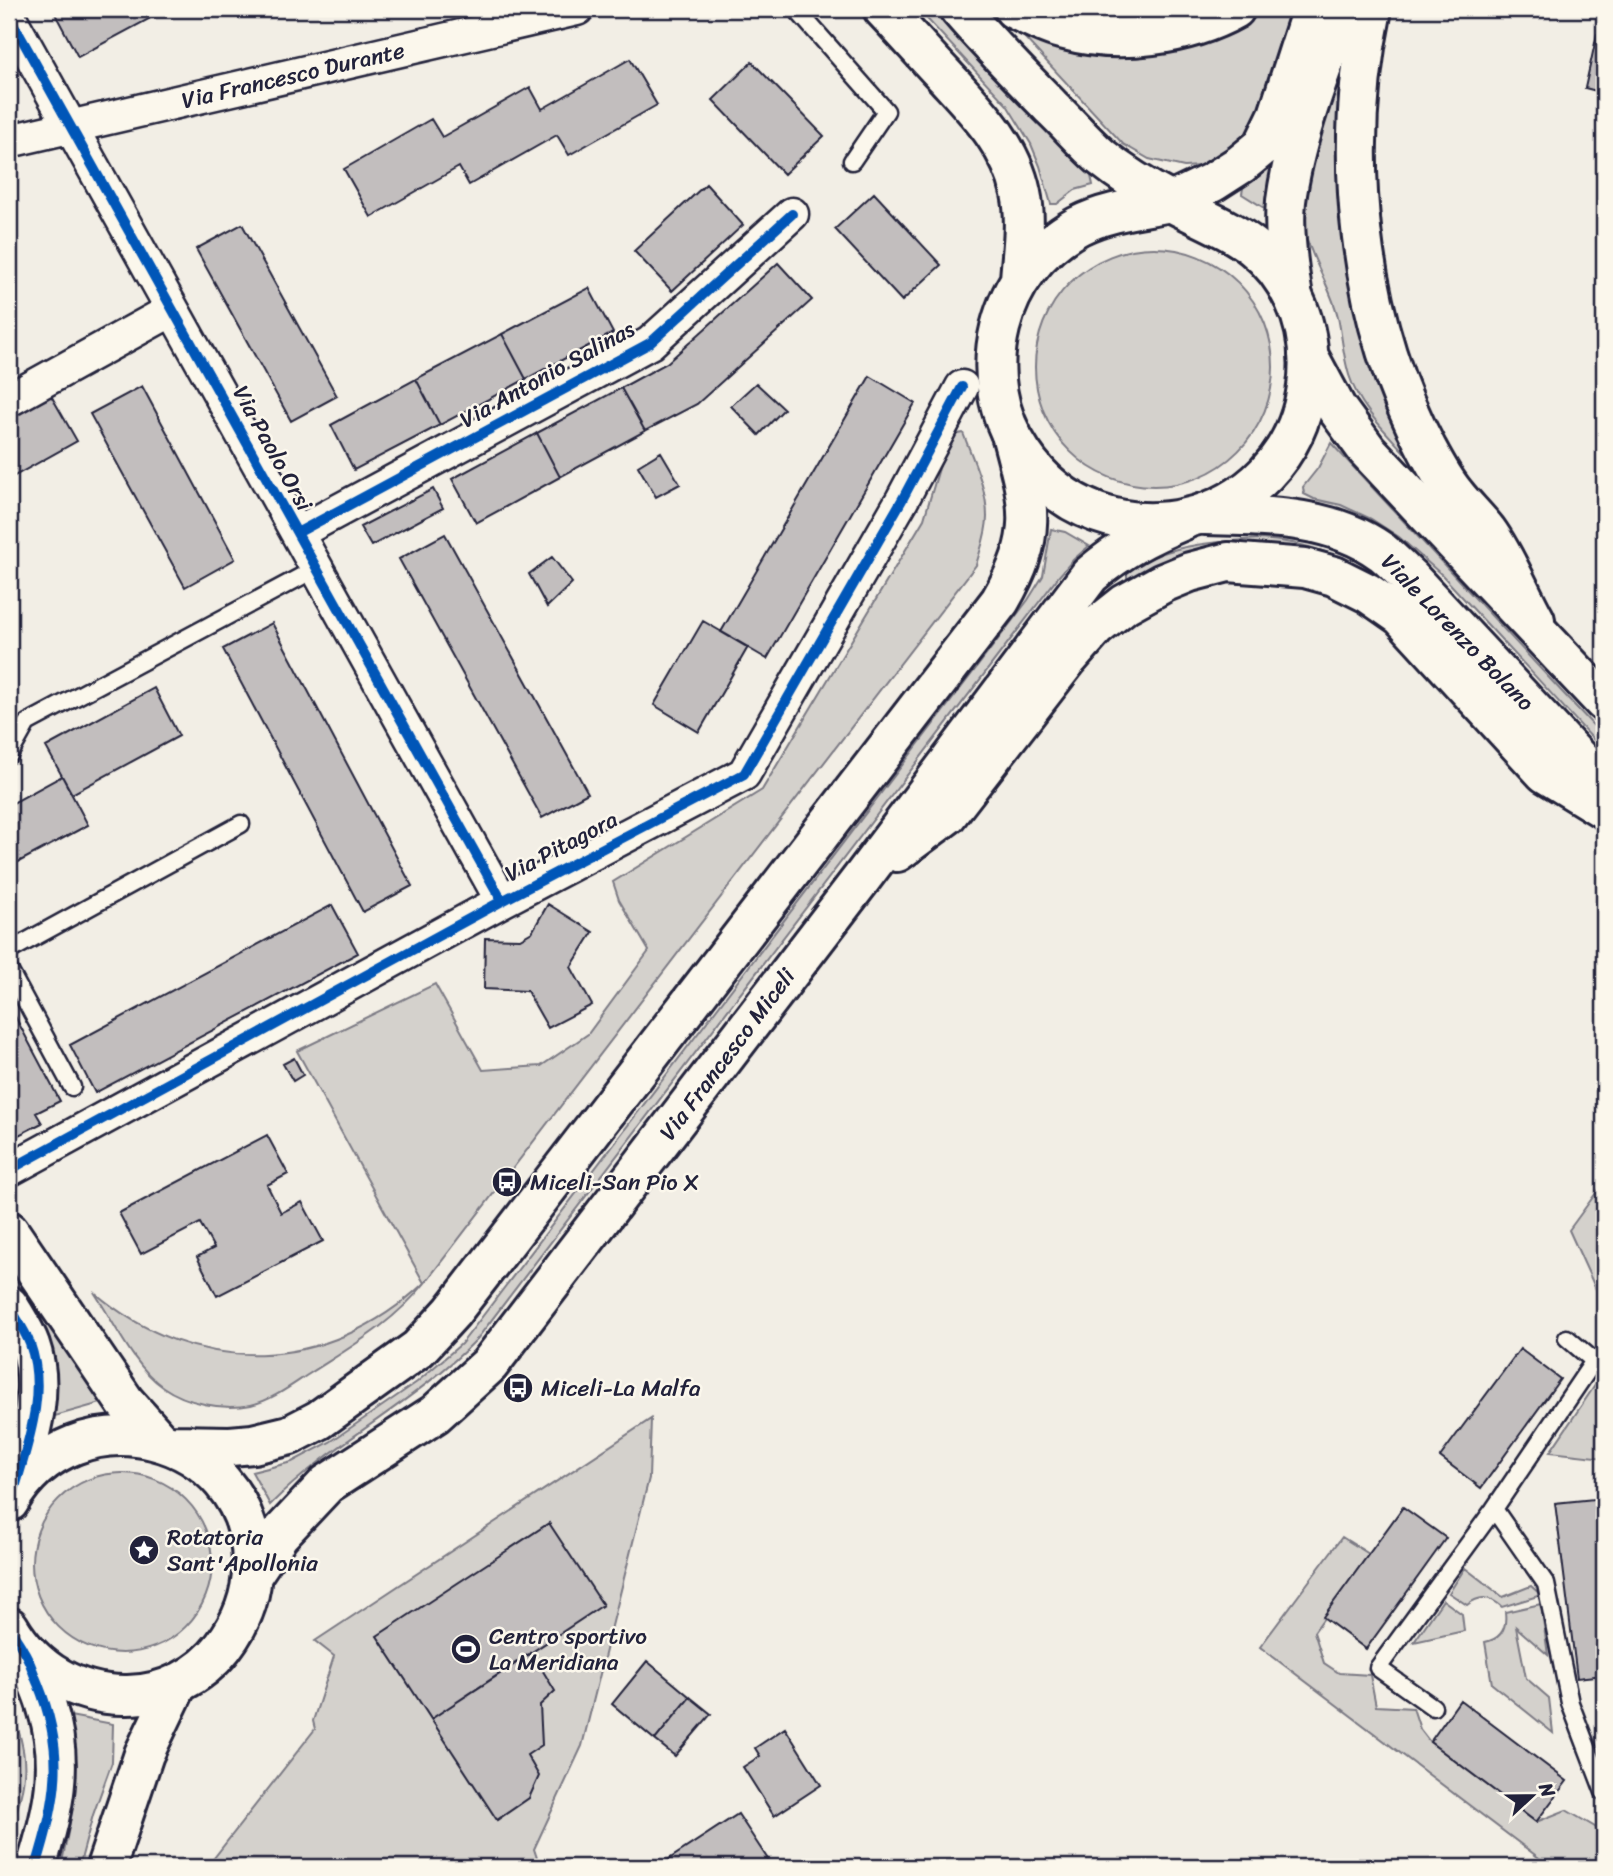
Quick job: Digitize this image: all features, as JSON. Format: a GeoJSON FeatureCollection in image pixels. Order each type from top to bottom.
{"type":"FeatureCollection","features":[{"type":"Feature","properties":{"kind":"main road"},"geometry":{"type":"LineString","coordinates":[[883,9],[981,115],[998,138],[1013,166],[1021,192],[1024,216],[1020,279]]}},
{"type":"Feature","properties":{"kind":"main road"},"geometry":{"type":"LineString","coordinates":[[959,9],[1101,157],[1171,202],[1222,226],[1248,242],[1271,263],[1293,297],[1301,316],[1308,355],[1337,410],[1367,450],[1604,702]]}},
{"type":"Feature","properties":{"kind":"main road"},"geometry":{"type":"LineString","coordinates":[[1014,9],[1050,26],[1068,31],[1126,36],[1172,31],[1202,23],[1235,9]]}},
{"type":"Feature","properties":{"kind":"main road"},"geometry":{"type":"LineString","coordinates":[[11,1499],[35,1469],[47,1459],[77,1443],[101,1437],[126,1435],[165,1442],[230,1446],[253,1444],[290,1435],[319,1420],[418,1349],[452,1312],[1000,601],[1024,554],[1028,524],[1026,492],[998,396],[995,355],[1003,316],[1020,279],[1047,248],[1080,225],[1118,211],[1171,202],[1213,183],[1262,146],[1278,115],[1312,9]]}},
{"type":"Feature","properties":{"kind":"main road"},"geometry":{"type":"LineString","coordinates":[[1293,297],[1289,272],[1286,201],[1302,133],[1343,9]]}},
{"type":"Feature","properties":{"kind":"main road"},"geometry":{"type":"LineString","coordinates":[[1372,9],[1362,66],[1357,178],[1359,217],[1380,328],[1395,379],[1429,451],[1453,492],[1487,531],[1544,637]]}},
{"type":"Feature","properties":{"kind":"main road","name":"Via Francesco Miceli"},"geometry":{"type":"LineString","coordinates":[[252,1575],[279,1535],[327,1484],[435,1414],[489,1365],[1090,575],[1116,553],[1139,539],[1230,502],[1256,484],[1282,453],[1297,425],[1306,396],[1308,355]]}},
{"type":"Feature","properties":{"kind":"main road","name":"Viale Lorenzo Bolano"},"geometry":{"type":"LineString","coordinates":[[1011,434],[1033,469],[1056,490],[1102,515],[1143,523],[1193,517],[1269,516],[1343,531],[1382,552],[1410,578],[1604,786]]}},
{"type":"Feature","properties":{"kind":"main road"},"geometry":{"type":"LineString","coordinates":[[862,878],[947,815],[1067,660],[1096,627],[1125,604],[1163,583],[1190,572],[1228,562],[1305,568],[1334,576],[1368,593],[1401,616],[1545,773],[1604,809]]}},
{"type":"Feature","properties":{"kind":"main road"},"geometry":{"type":"LineString","coordinates":[[9,1231],[125,1402],[165,1442],[203,1463],[228,1489],[250,1539],[252,1575],[245,1608],[230,1639],[207,1665],[178,1683],[146,1694],[96,1693],[80,1688],[50,1673],[17,1639]]}},
{"type":"Feature","properties":{"kind":"main road"},"geometry":{"type":"LineString","coordinates":[[9,1306],[30,1344],[37,1399],[11,1499]]}},
{"type":"Feature","properties":{"kind":"main road"},"geometry":{"type":"LineString","coordinates":[[17,1639],[47,1706],[54,1732],[57,1767],[52,1810],[36,1867]]}},
{"type":"Feature","properties":{"kind":"main road"},"geometry":{"type":"LineString","coordinates":[[106,1867],[144,1754],[178,1683]]}},
{"type":"Feature","properties":{"kind":"street","name":"Via Francesco Durante"},"geometry":{"type":"LineString","coordinates":[[9,141],[577,9]]}},
{"type":"Feature","properties":{"kind":"street","name":"Via Paolo Orsi"},"geometry":{"type":"LineString","coordinates":[[9,16],[502,901]]}},
{"type":"Feature","properties":{"kind":"street","name":"Via Antonio Salinas"},"geometry":{"type":"LineString","coordinates":[[297,533],[650,343],[792,214]]}},
{"type":"Feature","properties":{"kind":"street"},"geometry":{"type":"LineString","coordinates":[[9,400],[172,310]]}},
{"type":"Feature","properties":{"kind":"street","name":"Via Pitagora"},"geometry":{"type":"LineString","coordinates":[[9,1170],[502,901],[744,775],[902,500],[962,387]]}},
{"type":"Feature","properties":{"kind":"lane"},"geometry":{"type":"LineString","coordinates":[[796,9],[886,111],[852,161]]}},
{"type":"Feature","properties":{"kind":"lane"},"geometry":{"type":"LineString","coordinates":[[9,755],[27,723],[317,568]]}},
{"type":"Feature","properties":{"kind":"lane"},"geometry":{"type":"LineString","coordinates":[[9,950],[241,824]]}},
{"type":"Feature","properties":{"kind":"lane"},"geometry":{"type":"LineString","coordinates":[[9,970],[72,1087]]}},
{"type":"Feature","properties":{"kind":"lane"},"geometry":{"type":"LineString","coordinates":[[1433,1707],[1378,1668],[1494,1509],[1594,1362],[1567,1338]]}},
{"type":"Feature","properties":{"kind":"lane"},"geometry":{"type":"LineString","coordinates":[[1494,1509],[1546,1584],[1570,1703],[1604,1792]]}},
{"type":"Feature","properties":{"kind":"shaded area"},"geometry":{"type":"Polygon","coordinates":[[[918,9],[933,9],[1091,176],[1093,185],[1075,190],[1057,204],[1051,204],[1031,144],[1007,105],[918,9]]]}},
{"type":"Feature","properties":{"kind":"shaded area"},"geometry":{"type":"Polygon","coordinates":[[[1263,9],[1302,9],[1260,125],[1212,162],[1200,166],[1184,167],[1149,159],[1123,144],[1022,35],[1237,26],[1263,9]]]}},
{"type":"Feature","properties":{"kind":"shaded area"},"geometry":{"type":"Polygon","coordinates":[[[1339,61],[1348,65],[1408,453],[1404,452],[1372,416],[1353,386],[1335,306],[1305,233],[1304,195],[1308,172],[1339,61]]]}},
{"type":"Feature","properties":{"kind":"shaded area"},"geometry":{"type":"Polygon","coordinates":[[[1279,153],[1270,207],[1266,209],[1242,194],[1243,188],[1279,153]]]}},
{"type":"Feature","properties":{"kind":"shaded area"},"geometry":{"type":"Polygon","coordinates":[[[1142,248],[1166,248],[1189,253],[1210,262],[1230,275],[1246,291],[1268,332],[1273,367],[1271,390],[1264,413],[1246,443],[1230,459],[1189,481],[1166,486],[1142,486],[1119,481],[1098,472],[1078,459],[1062,443],[1040,402],[1035,379],[1035,355],[1040,332],[1049,311],[1062,291],[1078,275],[1119,253],[1142,248]]]}},
{"type":"Feature","properties":{"kind":"shaded area"},"geometry":{"type":"Polygon","coordinates":[[[953,421],[957,434],[963,433],[971,453],[986,506],[986,530],[976,565],[425,1283],[400,1310],[372,1332],[283,1391],[259,1403],[240,1407],[205,1404],[172,1393],[163,1387],[134,1356],[94,1292],[133,1320],[175,1340],[217,1351],[261,1354],[304,1349],[346,1335],[386,1313],[424,1283],[297,1051],[435,984],[483,1070],[541,1066],[588,1034],[649,951],[619,900],[613,882],[762,790],[924,519],[953,421]]]}},
{"type":"Feature","properties":{"kind":"shaded area"},"geometry":{"type":"Polygon","coordinates":[[[1331,443],[1604,737],[1604,751],[1442,575],[1399,537],[1371,519],[1341,505],[1304,494],[1303,487],[1318,468],[1331,443]]]}},
{"type":"Feature","properties":{"kind":"shaded area"},"geometry":{"type":"Polygon","coordinates":[[[1051,529],[1065,532],[1089,546],[1059,576],[477,1339],[427,1383],[320,1461],[270,1505],[252,1472],[292,1462],[330,1442],[417,1382],[461,1344],[1028,600],[1043,576],[1051,529]]]}},
{"type":"Feature","properties":{"kind":"shaded area"},"geometry":{"type":"Polygon","coordinates":[[[1259,539],[1316,549],[1369,571],[1131,580],[1127,578],[1127,573],[1141,563],[1172,550],[1207,543],[1259,539]]]}},
{"type":"Feature","properties":{"kind":"shaded area"},"geometry":{"type":"Polygon","coordinates":[[[1604,1182],[1604,1307],[1569,1230],[1604,1182]]]}},
{"type":"Feature","properties":{"kind":"shaded area"},"geometry":{"type":"Polygon","coordinates":[[[32,1301],[38,1302],[101,1397],[101,1403],[55,1416],[55,1393],[30,1305],[32,1301]]]}},
{"type":"Feature","properties":{"kind":"shaded area"},"geometry":{"type":"Polygon","coordinates":[[[1604,1372],[1604,1458],[1550,1452],[1604,1372]]]}},
{"type":"Feature","properties":{"kind":"shaded area","name":"Centro sportivo La Meridiana"},"geometry":{"type":"Polygon","coordinates":[[[651,1419],[649,1478],[582,1746],[534,1849],[540,1867],[207,1867],[315,1729],[313,1721],[334,1656],[315,1641],[651,1419]]]}},
{"type":"Feature","properties":{"kind":"shaded area"},"geometry":{"type":"Polygon","coordinates":[[[122,1473],[156,1480],[172,1488],[185,1500],[197,1513],[205,1529],[212,1563],[205,1597],[197,1613],[185,1626],[172,1638],[156,1646],[122,1653],[88,1646],[72,1638],[59,1626],[47,1613],[39,1597],[32,1563],[39,1529],[47,1513],[59,1500],[72,1488],[88,1480],[122,1473]]]}},
{"type":"Feature","properties":{"kind":"shaded area"},"geometry":{"type":"Polygon","coordinates":[[[1342,1537],[1369,1554],[1314,1632],[1324,1663],[1339,1673],[1370,1675],[1376,1706],[1413,1708],[1420,1729],[1430,1742],[1536,1822],[1566,1810],[1595,1827],[1604,1839],[1604,1867],[1551,1867],[1260,1647],[1342,1537]]]}},
{"type":"Feature","properties":{"kind":"shaded area"},"geometry":{"type":"Polygon","coordinates":[[[1465,1568],[1503,1597],[1531,1586],[1541,1595],[1502,1607],[1485,1598],[1467,1605],[1449,1593],[1465,1568]]]}},
{"type":"Feature","properties":{"kind":"shaded area"},"geometry":{"type":"Polygon","coordinates":[[[1443,1600],[1462,1614],[1464,1631],[1414,1642],[1443,1600]]]}},
{"type":"Feature","properties":{"kind":"shaded area"},"geometry":{"type":"Polygon","coordinates":[[[1541,1604],[1548,1655],[1516,1627],[1526,1678],[1549,1698],[1553,1733],[1492,1684],[1485,1642],[1502,1632],[1505,1612],[1541,1604]]]}},
{"type":"Feature","properties":{"kind":"shaded area"},"geometry":{"type":"Polygon","coordinates":[[[9,1705],[21,1740],[24,1770],[20,1799],[9,1835],[9,1705]]]}},
{"type":"Feature","properties":{"kind":"shaded area"},"geometry":{"type":"Polygon","coordinates":[[[70,1716],[113,1724],[112,1762],[93,1815],[79,1867],[61,1867],[76,1773],[70,1716]]]}},
{"type":"Feature","properties":{"kind":"building"},"geometry":{"type":"Polygon","coordinates":[[[160,9],[162,12],[78,57],[53,10],[160,9]]]}},
{"type":"Feature","properties":{"kind":"building"},"geometry":{"type":"Polygon","coordinates":[[[1597,34],[1604,35],[1604,93],[1585,88],[1597,34]]]}},
{"type":"Feature","properties":{"kind":"building"},"geometry":{"type":"Polygon","coordinates":[[[630,59],[657,105],[569,155],[557,135],[469,185],[459,167],[371,217],[344,169],[431,119],[442,137],[530,87],[542,109],[630,59]]]}},
{"type":"Feature","properties":{"kind":"building"},"geometry":{"type":"Polygon","coordinates":[[[752,62],[824,136],[784,174],[713,100],[752,62]]]}},
{"type":"Feature","properties":{"kind":"building"},"geometry":{"type":"Polygon","coordinates":[[[706,184],[743,225],[672,291],[634,251],[706,184]]]}},
{"type":"Feature","properties":{"kind":"building"},"geometry":{"type":"Polygon","coordinates":[[[874,193],[941,265],[902,301],[835,229],[874,193]]]}},
{"type":"Feature","properties":{"kind":"building"},"geometry":{"type":"Polygon","coordinates":[[[242,224],[337,396],[291,421],[196,249],[242,224]]]}},
{"type":"Feature","properties":{"kind":"building"},"geometry":{"type":"Polygon","coordinates":[[[778,263],[812,300],[697,404],[645,431],[621,388],[667,363],[778,263]]]}},
{"type":"Feature","properties":{"kind":"building"},"geometry":{"type":"Polygon","coordinates":[[[589,288],[613,333],[526,379],[502,334],[589,288]]]}},
{"type":"Feature","properties":{"kind":"building"},"geometry":{"type":"Polygon","coordinates":[[[502,334],[526,379],[440,425],[416,379],[502,334]]]}},
{"type":"Feature","properties":{"kind":"building"},"geometry":{"type":"Polygon","coordinates":[[[870,376],[915,403],[767,659],[721,632],[870,376]]]}},
{"type":"Feature","properties":{"kind":"building"},"geometry":{"type":"Polygon","coordinates":[[[416,379],[440,425],[354,470],[331,425],[416,379]]]}},
{"type":"Feature","properties":{"kind":"building"},"geometry":{"type":"Polygon","coordinates":[[[756,383],[784,409],[759,435],[731,406],[756,383]]]}},
{"type":"Feature","properties":{"kind":"building"},"geometry":{"type":"Polygon","coordinates":[[[142,386],[235,559],[185,587],[90,414],[142,386]]]}},
{"type":"Feature","properties":{"kind":"building"},"geometry":{"type":"Polygon","coordinates":[[[621,388],[645,431],[560,477],[537,433],[621,388]]]}},
{"type":"Feature","properties":{"kind":"building"},"geometry":{"type":"Polygon","coordinates":[[[49,392],[77,441],[9,479],[9,414],[49,392]]]}},
{"type":"Feature","properties":{"kind":"building"},"geometry":{"type":"Polygon","coordinates":[[[537,433],[560,477],[476,523],[452,479],[537,433]]]}},
{"type":"Feature","properties":{"kind":"building"},"geometry":{"type":"Polygon","coordinates":[[[661,452],[680,484],[656,497],[638,466],[661,452]]]}},
{"type":"Feature","properties":{"kind":"building"},"geometry":{"type":"Polygon","coordinates":[[[433,489],[443,508],[371,546],[360,527],[433,489]]]}},
{"type":"Feature","properties":{"kind":"building"},"geometry":{"type":"Polygon","coordinates":[[[445,534],[588,793],[542,818],[399,559],[445,534]]]}},
{"type":"Feature","properties":{"kind":"building"},"geometry":{"type":"Polygon","coordinates":[[[552,557],[572,583],[547,607],[529,574],[552,557]]]}},
{"type":"Feature","properties":{"kind":"building"},"geometry":{"type":"Polygon","coordinates":[[[703,621],[748,647],[699,732],[654,705],[703,621]]]}},
{"type":"Feature","properties":{"kind":"building"},"geometry":{"type":"Polygon","coordinates":[[[272,623],[412,886],[363,912],[223,649],[272,623]]]}},
{"type":"Feature","properties":{"kind":"building"},"geometry":{"type":"Polygon","coordinates":[[[154,688],[179,736],[72,794],[46,747],[154,688]]]}},
{"type":"Feature","properties":{"kind":"building"},"geometry":{"type":"Polygon","coordinates":[[[62,776],[88,825],[9,867],[9,805],[62,776]]]}},
{"type":"Feature","properties":{"kind":"building"},"geometry":{"type":"Polygon","coordinates":[[[548,904],[593,932],[571,967],[592,1005],[548,1028],[527,991],[484,989],[485,938],[520,939],[532,932],[548,904]]]}},
{"type":"Feature","properties":{"kind":"building"},"geometry":{"type":"Polygon","coordinates":[[[332,905],[358,953],[95,1093],[70,1045],[332,905]]]}},
{"type":"Feature","properties":{"kind":"building"},"geometry":{"type":"Polygon","coordinates":[[[9,1005],[60,1101],[36,1113],[42,1123],[13,1138],[9,1130],[9,1005]]]}},
{"type":"Feature","properties":{"kind":"building"},"geometry":{"type":"Polygon","coordinates":[[[294,1058],[303,1075],[293,1081],[283,1064],[294,1058]]]}},
{"type":"Feature","properties":{"kind":"building"},"geometry":{"type":"Polygon","coordinates":[[[267,1135],[288,1174],[267,1185],[281,1213],[302,1202],[323,1241],[217,1296],[197,1257],[214,1248],[200,1223],[141,1254],[119,1213],[267,1135]]]}},
{"type":"Feature","properties":{"kind":"building"},"geometry":{"type":"Polygon","coordinates":[[[1520,1349],[1560,1379],[1481,1488],[1440,1457],[1520,1349]]]}},
{"type":"Feature","properties":{"kind":"building"},"geometry":{"type":"Polygon","coordinates":[[[1594,1499],[1596,1514],[1604,1513],[1604,1675],[1577,1678],[1555,1503],[1594,1499]]]}},
{"type":"Feature","properties":{"kind":"building"},"geometry":{"type":"Polygon","coordinates":[[[1403,1507],[1446,1538],[1366,1649],[1323,1617],[1403,1507]]]}},
{"type":"Feature","properties":{"kind":"building"},"geometry":{"type":"Polygon","coordinates":[[[549,1523],[603,1605],[431,1719],[377,1636],[549,1523]]]}},
{"type":"Feature","properties":{"kind":"building"},"geometry":{"type":"Polygon","coordinates":[[[532,1653],[555,1691],[540,1705],[542,1745],[527,1755],[539,1776],[529,1798],[497,1820],[431,1719],[532,1653]]]}},
{"type":"Feature","properties":{"kind":"building"},"geometry":{"type":"Polygon","coordinates":[[[647,1661],[690,1697],[655,1740],[612,1704],[647,1661]]]}},
{"type":"Feature","properties":{"kind":"building"},"geometry":{"type":"Polygon","coordinates":[[[690,1697],[711,1714],[675,1756],[655,1740],[690,1697]]]}},
{"type":"Feature","properties":{"kind":"building"},"geometry":{"type":"Polygon","coordinates":[[[1460,1700],[1567,1781],[1536,1822],[1430,1742],[1460,1700]]]}},
{"type":"Feature","properties":{"kind":"building"},"geometry":{"type":"Polygon","coordinates":[[[785,1728],[821,1785],[774,1816],[743,1767],[760,1756],[755,1748],[785,1728]]]}},
{"type":"Feature","properties":{"kind":"building"},"geometry":{"type":"Polygon","coordinates":[[[738,1814],[773,1867],[657,1867],[738,1814]]]}},
{"type":"Feature","properties":{"kind":"cycle path"},"geometry":{"type":"LineString","coordinates":[[9,16],[502,901]]}},
{"type":"Feature","properties":{"kind":"cycle path"},"geometry":{"type":"LineString","coordinates":[[297,533],[650,343],[792,214]]}},
{"type":"Feature","properties":{"kind":"cycle path"},"geometry":{"type":"LineString","coordinates":[[9,1170],[502,901],[744,774],[902,500],[962,387]]}},
{"type":"Feature","properties":{"kind":"cycle path"},"geometry":{"type":"LineString","coordinates":[[9,1306],[30,1344],[37,1382],[29,1439],[9,1502]]}},
{"type":"Feature","properties":{"kind":"cycle path"},"geometry":{"type":"LineString","coordinates":[[9,1627],[28,1658],[38,1684],[47,1709],[55,1754],[53,1797],[36,1867]]}},
{"type":"Feature","properties":{"kind":"place","name":"Miceli-San Pio X"},"geometry":{"type":"Point","coordinates":[507,1182]}},
{"type":"Feature","properties":{"kind":"place","name":"Miceli-La Malfa"},"geometry":{"type":"Point","coordinates":[518,1388]}},
{"type":"Feature","properties":{"kind":"place","name":"Rotatoria Sant'Apollonia"},"geometry":{"type":"Point","coordinates":[144,1550]}},
{"type":"Feature","properties":{"kind":"place","name":"Centro sportivo La Meridiana"},"geometry":{"type":"Point","coordinates":[466,1649]}}]}
